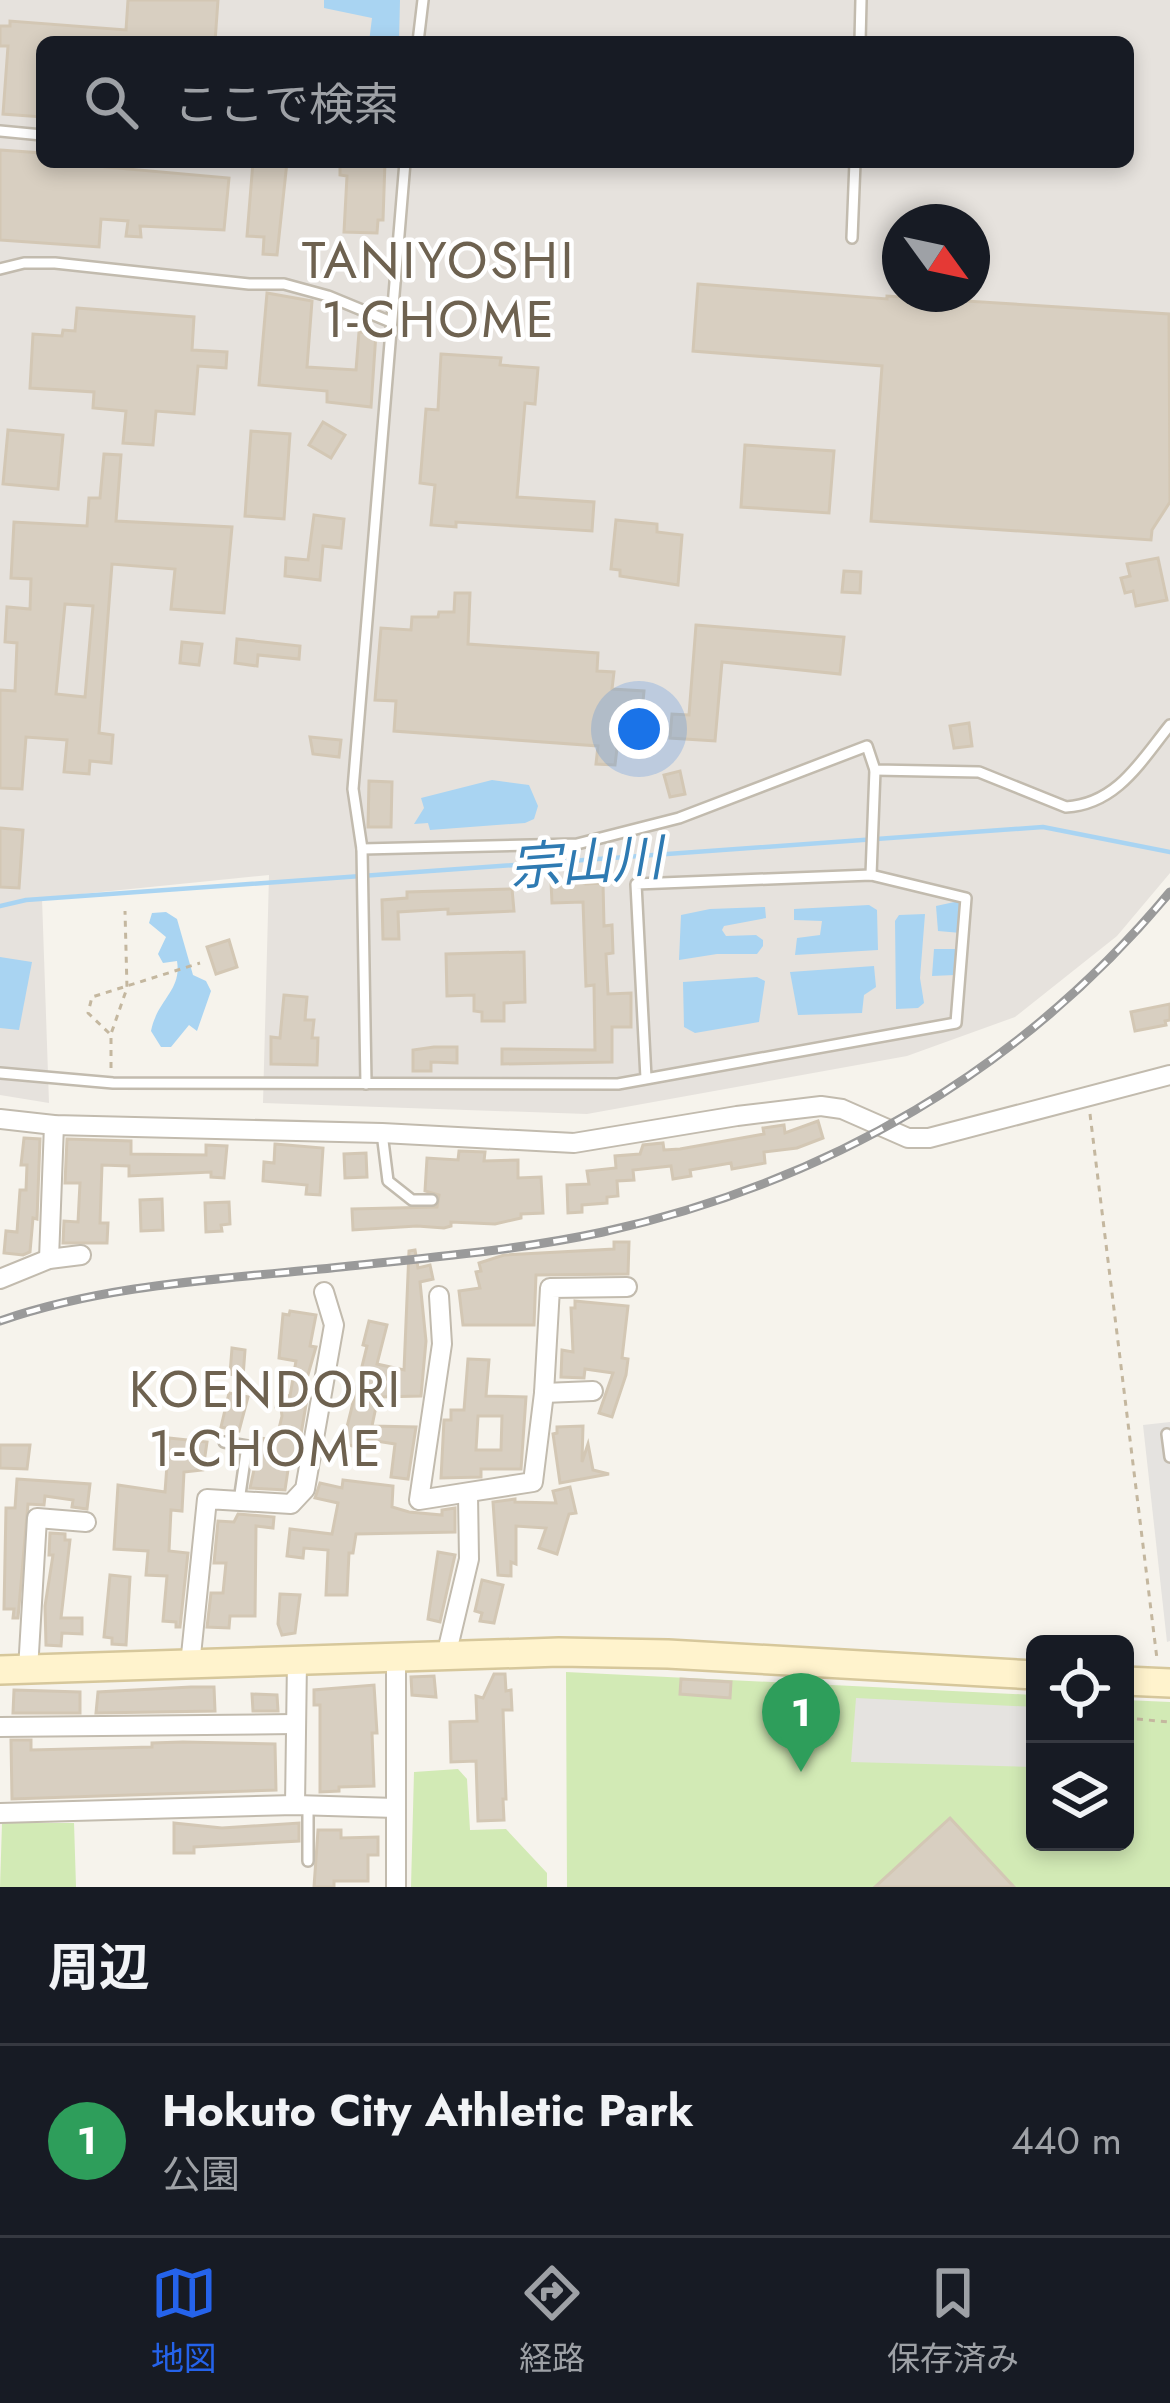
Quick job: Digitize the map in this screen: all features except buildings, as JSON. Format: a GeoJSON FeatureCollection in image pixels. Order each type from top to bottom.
{"type":"FeatureCollection","features":[{"type":"Feature","properties":{"kind":"street"},"geometry":{"type":"LineString","coordinates":[[0,1119],[54,1125],[574,1143],[821,1106],[842,1109],[908,1138],[929,1138],[1170,1075]]}},
{"type":"Feature","properties":{"kind":"street"},"geometry":{"type":"LineString","coordinates":[[50,1259],[54,1125]]}},
{"type":"Feature","properties":{"kind":"street"},"geometry":{"type":"LineString","coordinates":[[0,1279],[50,1259],[81,1255]]}},
{"type":"Feature","properties":{"kind":"street"},"geometry":{"type":"LineString","coordinates":[[439,1296],[442,1344],[419,1500],[532,1482],[544,1394],[550,1288],[627,1287]]}},
{"type":"Feature","properties":{"kind":"street"},"geometry":{"type":"LineString","coordinates":[[190,1665],[207,1499],[291,1504],[305,1489],[334,1325],[324,1292]]}},
{"type":"Feature","properties":{"kind":"street"},"geometry":{"type":"LineString","coordinates":[[544,1394],[593,1391]]}},
{"type":"Feature","properties":{"kind":"street"},"geometry":{"type":"LineString","coordinates":[[446,1656],[469,1559],[468,1495]]}},
{"type":"Feature","properties":{"kind":"street"},"geometry":{"type":"LineString","coordinates":[[86,1522],[38,1518],[14,1670],[668,1654],[1026,1674]]}},
{"type":"Feature","properties":{"kind":"street"},"geometry":{"type":"LineString","coordinates":[[396,1658],[396,1887]]}},
{"type":"Feature","properties":{"kind":"street"},"geometry":{"type":"LineString","coordinates":[[297,1660],[295,1724],[302,1806]]}},
{"type":"Feature","properties":{"kind":"street"},"geometry":{"type":"LineString","coordinates":[[1134,1682],[1165,1683]]}},
{"type":"Feature","properties":{"kind":"street"},"geometry":{"type":"LineString","coordinates":[[0,1727],[295,1724]]}},
{"type":"Feature","properties":{"kind":"street"},"geometry":{"type":"LineString","coordinates":[[0,1813],[396,1808]]}},
{"type":"Feature","properties":{"kind":"lane"},"geometry":{"type":"LineString","coordinates":[[419,36],[423,0]]}},
{"type":"Feature","properties":{"kind":"lane"},"geometry":{"type":"LineString","coordinates":[[860,36],[861,0]]}},
{"type":"Feature","properties":{"kind":"lane"},"geometry":{"type":"LineString","coordinates":[[0,131],[36,134]]}},
{"type":"Feature","properties":{"kind":"lane"},"geometry":{"type":"LineString","coordinates":[[366,1084],[362,849],[353,789],[404,168]]}},
{"type":"Feature","properties":{"kind":"lane"},"geometry":{"type":"LineString","coordinates":[[852,238],[855,168]]}},
{"type":"Feature","properties":{"kind":"lane"},"geometry":{"type":"LineString","coordinates":[[0,269],[56,263],[284,284],[391,322]]}},
{"type":"Feature","properties":{"kind":"lane"},"geometry":{"type":"LineString","coordinates":[[874,770],[979,772],[1066,807],[1080,806],[1107,796],[1120,785],[1170,724]]}},
{"type":"Feature","properties":{"kind":"lane"},"geometry":{"type":"LineString","coordinates":[[362,849],[577,844],[679,818],[867,746],[874,770],[872,875]]}},
{"type":"Feature","properties":{"kind":"lane"},"geometry":{"type":"LineString","coordinates":[[0,1072],[113,1083],[618,1084],[956,1023],[967,898],[872,875],[636,884],[646,1078]]}},
{"type":"Feature","properties":{"kind":"lane"},"geometry":{"type":"LineString","coordinates":[[382,1133],[388,1181],[412,1200],[432,1200]]}},
{"type":"Feature","properties":{"kind":"lane"},"geometry":{"type":"LineString","coordinates":[[1167,1434],[1170,1457]]}},
{"type":"Feature","properties":{"kind":"lane"},"geometry":{"type":"LineString","coordinates":[[224,1442],[247,1446],[239,1501]]}},
{"type":"Feature","properties":{"kind":"lane"},"geometry":{"type":"LineString","coordinates":[[302,1806],[308,1861]]}},
{"type":"Feature","properties":{"kind":"path"},"geometry":{"type":"LineString","coordinates":[[113,1083],[111,1034],[127,988],[125,911]]}},
{"type":"Feature","properties":{"kind":"path"},"geometry":{"type":"LineString","coordinates":[[111,1034],[88,1013],[88,1003],[104,991],[200,964]]}},
{"type":"Feature","properties":{"kind":"path"},"geometry":{"type":"LineString","coordinates":[[1087,1095],[1165,1683]]}},
{"type":"Feature","properties":{"kind":"path"},"geometry":{"type":"LineString","coordinates":[[1134,1719],[1170,1722]]}},
{"type":"Feature","properties":{"kind":"shaded area"},"geometry":{"type":"Polygon","coordinates":[[[0,0],[1170,0],[1170,873],[1117,936],[1015,1017],[907,1056],[587,1114],[263,1103],[269,875],[42,898],[49,1103],[0,1095],[0,0]]]}},
{"type":"Feature","properties":{"kind":"shaded area"},"geometry":{"type":"Polygon","coordinates":[[[1170,1422],[1170,1641],[1167,1642],[1143,1425],[1170,1422]]]}},
{"type":"Feature","properties":{"kind":"shaded area"},"geometry":{"type":"Polygon","coordinates":[[[856,1698],[1026,1707],[1026,1767],[851,1762],[856,1698]]]}},
{"type":"Feature","properties":{"kind":"green space"},"geometry":{"type":"Polygon","coordinates":[[[566,1672],[1026,1695],[1026,1851],[1134,1851],[1134,1700],[1170,1702],[1170,1887],[567,1887],[566,1672]]]}},
{"type":"Feature","properties":{"kind":"green space"},"geometry":{"type":"Polygon","coordinates":[[[458,1769],[467,1779],[470,1830],[506,1829],[547,1873],[547,1887],[411,1887],[414,1772],[458,1769]]]}},
{"type":"Feature","properties":{"kind":"green space"},"geometry":{"type":"Polygon","coordinates":[[[2,1823],[74,1823],[76,1887],[0,1887],[2,1823]]]}},
{"type":"Feature","properties":{"kind":"water"},"geometry":{"type":"Polygon","coordinates":[[[324,0],[400,0],[399,36],[370,36],[372,18],[324,8],[324,0]]]}},
{"type":"Feature","properties":{"kind":"water"},"geometry":{"type":"Polygon","coordinates":[[[492,780],[529,785],[538,806],[534,819],[430,830],[428,823],[414,824],[424,808],[421,798],[492,780]]]}},
{"type":"Feature","properties":{"kind":"water"},"geometry":{"type":"Polygon","coordinates":[[[959,901],[964,910],[961,933],[938,931],[936,906],[959,901]]]}},
{"type":"Feature","properties":{"kind":"water"},"geometry":{"type":"Polygon","coordinates":[[[869,905],[877,910],[878,950],[795,955],[797,938],[820,935],[822,921],[794,920],[794,909],[869,905]]]}},
{"type":"Feature","properties":{"kind":"water"},"geometry":{"type":"Polygon","coordinates":[[[765,907],[766,918],[722,930],[726,936],[756,935],[763,940],[757,954],[679,960],[681,915],[765,907]]]}},
{"type":"Feature","properties":{"kind":"water"},"geometry":{"type":"Polygon","coordinates":[[[166,912],[177,919],[193,975],[206,981],[211,991],[197,1031],[189,1025],[171,1047],[161,1047],[151,1031],[178,971],[177,961],[163,963],[158,954],[166,937],[149,923],[152,913],[166,912]]]}},
{"type":"Feature","properties":{"kind":"water"},"geometry":{"type":"Polygon","coordinates":[[[925,914],[920,978],[924,1003],[918,1008],[896,1009],[895,921],[899,915],[925,914]]]}},
{"type":"Feature","properties":{"kind":"water"},"geometry":{"type":"Polygon","coordinates":[[[934,949],[956,949],[955,975],[932,976],[934,949]]]}},
{"type":"Feature","properties":{"kind":"water"},"geometry":{"type":"Polygon","coordinates":[[[0,957],[32,962],[19,1030],[0,1028],[0,957]]]}},
{"type":"Feature","properties":{"kind":"water"},"geometry":{"type":"Polygon","coordinates":[[[874,966],[876,987],[864,995],[862,1013],[798,1015],[790,972],[874,966]]]}},
{"type":"Feature","properties":{"kind":"water"},"geometry":{"type":"Polygon","coordinates":[[[757,977],[765,981],[759,1022],[695,1033],[684,1027],[683,982],[757,977]]]}},
{"type":"Feature","properties":{"kind":"waterway","name":"宗山川"},"geometry":{"type":"LineString","coordinates":[[0,906],[26,900],[1043,827],[1170,852]]}},
{"type":"Feature","properties":{"kind":"railway"},"geometry":{"type":"LineString","coordinates":[[0,1321],[129,1290],[572,1238],[686,1210],[766,1183],[915,1110],[985,1065],[1112,956],[1170,892]]}},
{"type":"Feature","properties":{"kind":"place","name":"Hokuto City Athletic Park"},"geometry":{"type":"Point","coordinates":[801,1772]}},
{"type":"Feature","properties":{"kind":"district","name":"TANIYOSHI 1-CHOME"},"geometry":{"type":"Point","coordinates":[439,289]}},
{"type":"Feature","properties":{"kind":"district","name":"KOENDORI 1-CHOME"},"geometry":{"type":"Point","coordinates":[266,1418]}}]}
